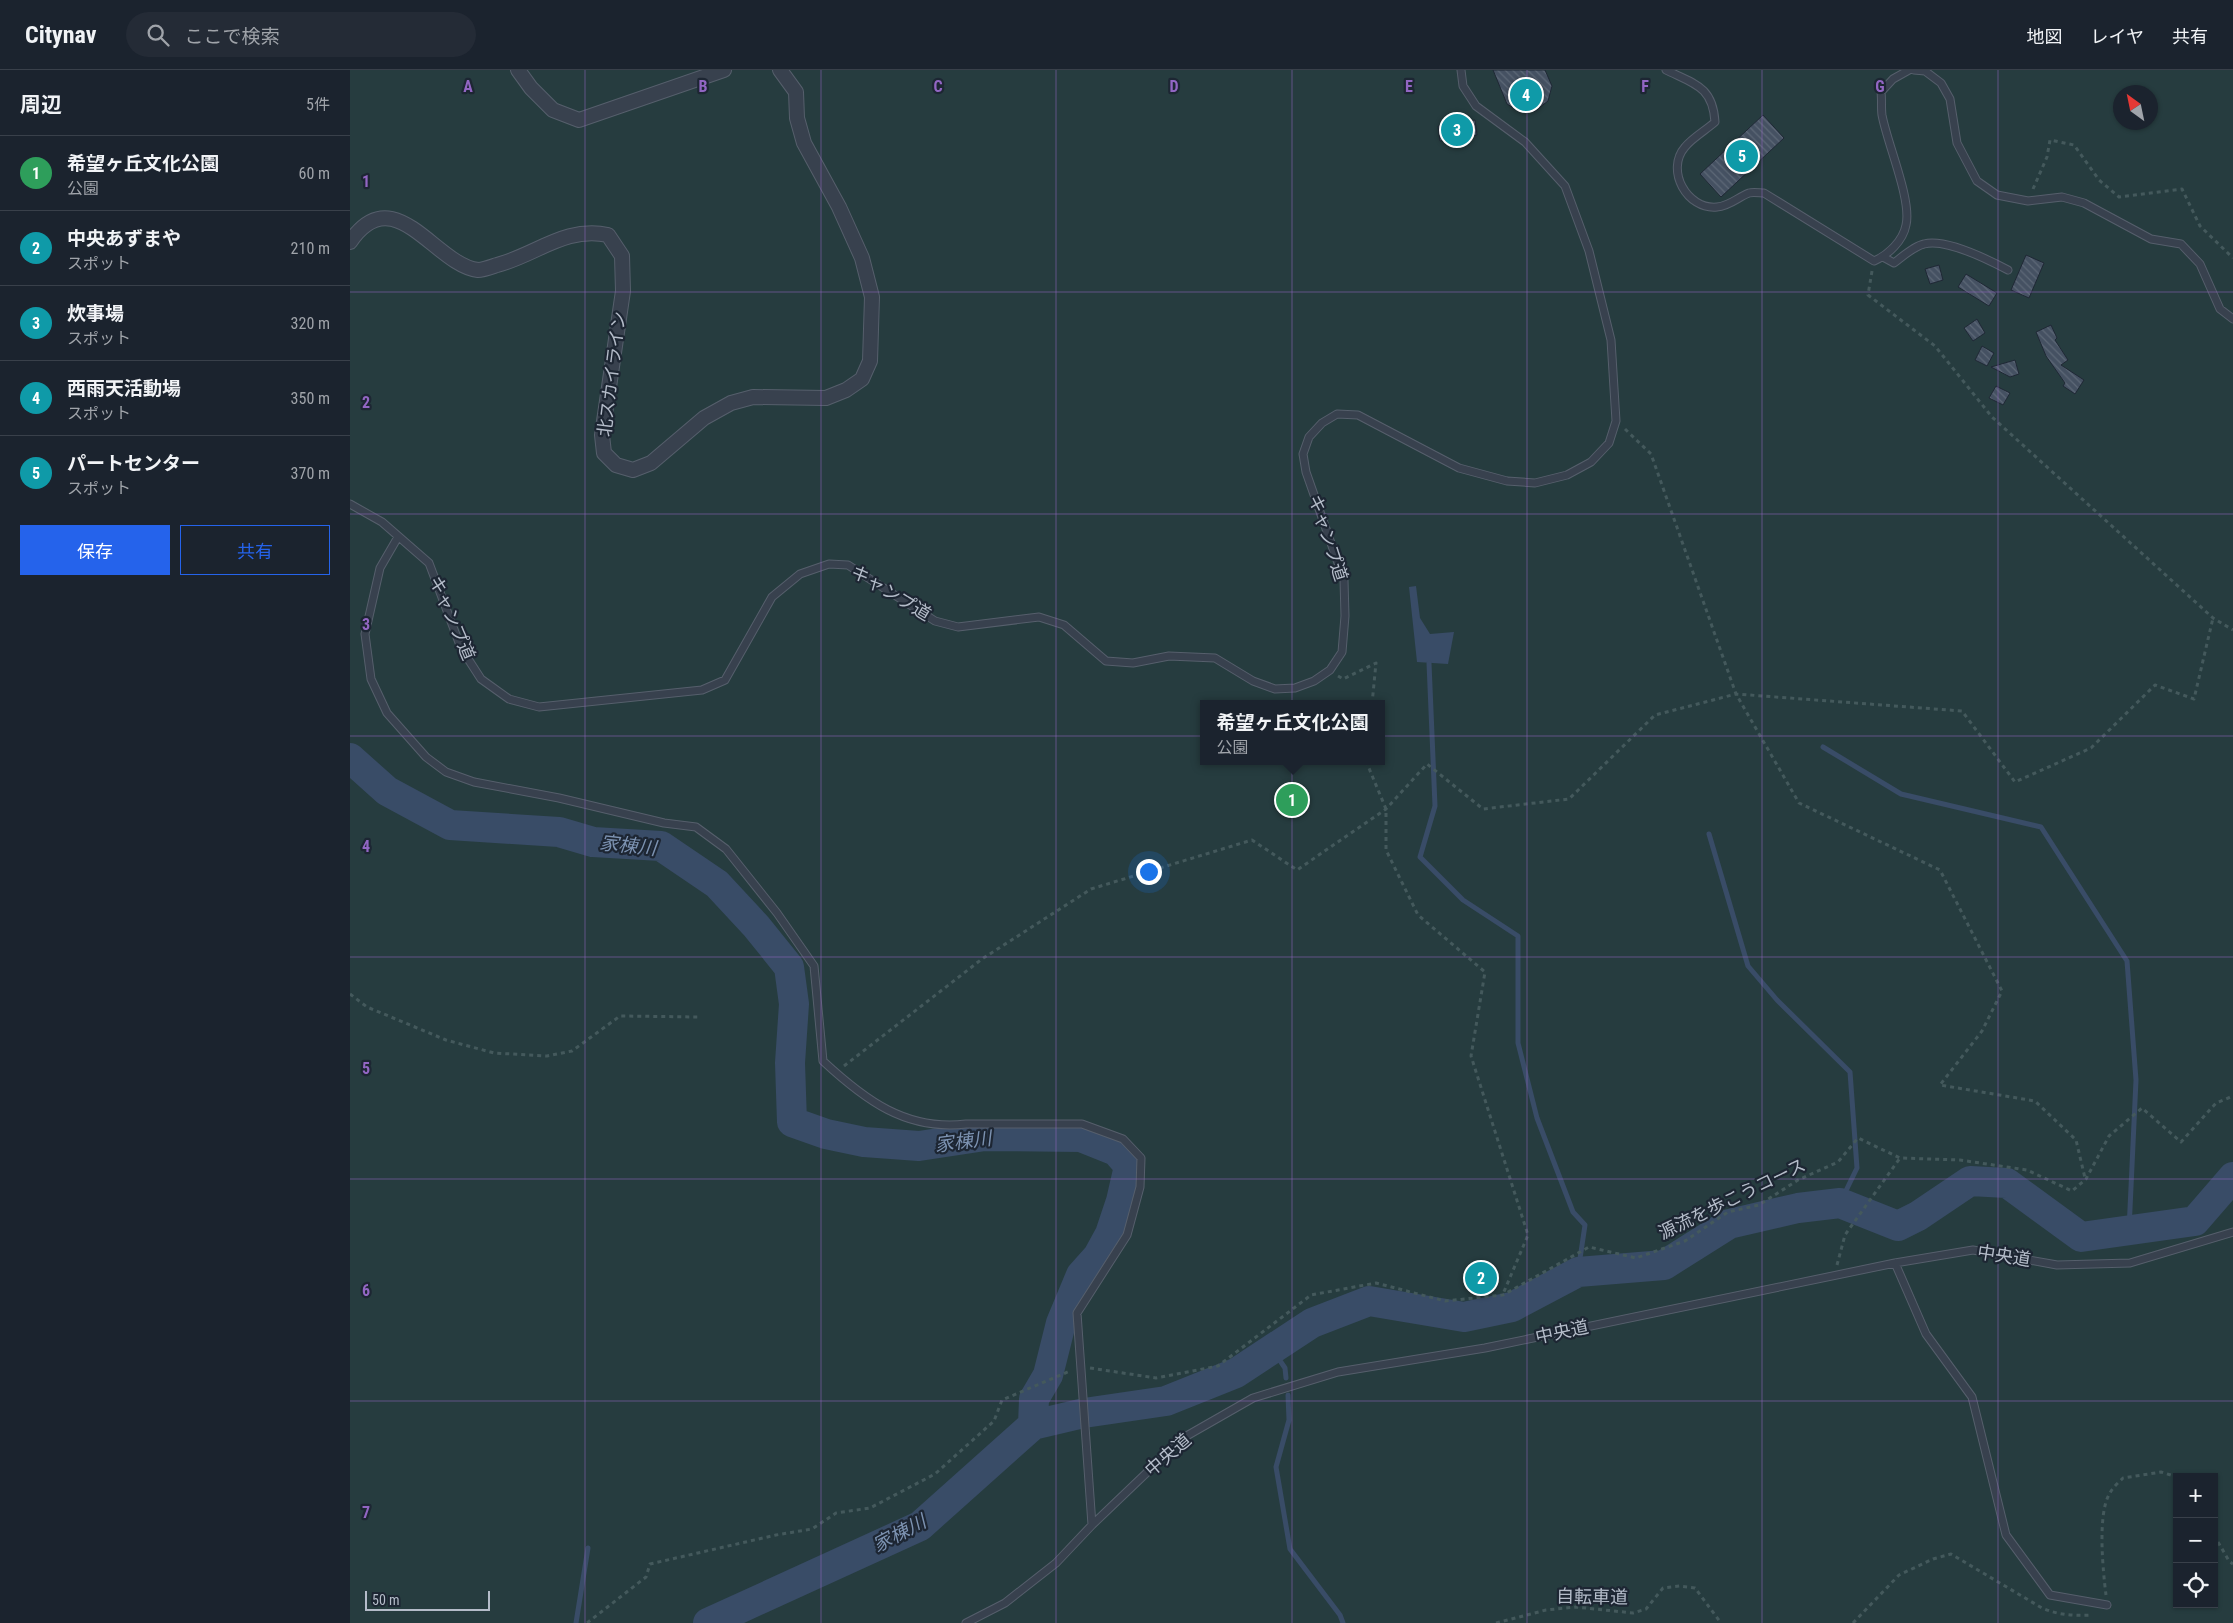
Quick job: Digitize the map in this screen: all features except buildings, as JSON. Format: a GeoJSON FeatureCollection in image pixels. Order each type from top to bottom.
{"type":"FeatureCollection","features":[{"type":"Feature","properties":{"kind":"street"},"geometry":{"type":"LineString","coordinates":[[518,70],[531,88],[553,110],[579,120],[724,70]]}},
{"type":"Feature","properties":{"kind":"street","name":"北スカイライン"},"geometry":{"type":"LineString","coordinates":[[350,242],[358,230],[379,219],[397,220],[420,233],[459,262],[479,270],[512,261],[559,239],[591,232],[608,235],[622,256],[623,291],[602,435],[604,453],[616,465],[633,470],[651,464],[704,418],[731,404],[753,397],[826,398],[846,390],[862,379],[870,361],[872,297],[862,258],[838,207],[804,144],[797,118],[796,92],[780,70]]}},
{"type":"Feature","properties":{"kind":"lane","name":"キャンプ道"},"geometry":{"type":"LineString","coordinates":[[350,504],[382,522],[429,563],[461,648],[481,679],[509,699],[539,707],[702,690],[725,680],[772,597],[800,574],[829,564],[848,566],[935,621],[958,627],[1039,617],[1064,625],[1106,661],[1132,663],[1169,656],[1215,658],[1253,681],[1275,690],[1295,688],[1314,681],[1330,670],[1342,652],[1344,580],[1306,472],[1302,454],[1309,437],[1322,423],[1337,414],[1358,415],[1459,468],[1507,481],[1535,483],[1567,475],[1591,462],[1609,443],[1616,421],[1611,340],[1589,250],[1565,186],[1526,142],[1476,106],[1463,86],[1461,70]]}},
{"type":"Feature","properties":{"kind":"lane"},"geometry":{"type":"LineString","coordinates":[[1666,70],[1706,91],[1714,108],[1715,122],[1684,147],[1676,164],[1678,179],[1688,195],[1698,204],[1716,207],[1733,203],[1749,193],[1764,193],[1874,261],[1887,255],[1899,239],[1906,225],[1907,208],[1882,115],[1881,92],[1893,79],[1909,70]]}},
{"type":"Feature","properties":{"kind":"lane"},"geometry":{"type":"LineString","coordinates":[[1914,70],[1925,71],[1941,83],[1950,99],[1957,144],[1977,181],[1998,195],[2028,200],[2062,197],[2084,203],[2151,239],[2181,244],[2200,264],[2220,309],[2233,319]]}},
{"type":"Feature","properties":{"kind":"lane"},"geometry":{"type":"LineString","coordinates":[[1883,257],[1894,263],[1924,244],[1947,245],[1978,255],[2008,270]]}},
{"type":"Feature","properties":{"kind":"lane"},"geometry":{"type":"LineString","coordinates":[[398,537],[380,568],[365,634],[371,679],[387,713],[426,758],[446,772],[474,782],[559,798],[664,823],[696,827],[726,849],[777,912],[814,966],[823,1061],[871,1102],[914,1122],[948,1126],[966,1124],[1082,1124],[1123,1139],[1141,1158],[1140,1187],[1127,1235],[1077,1313],[1092,1525]]}},
{"type":"Feature","properties":{"kind":"lane","name":"中央道"},"geometry":{"type":"LineString","coordinates":[[966,1623],[1005,1603],[1048,1569],[1183,1438],[1253,1398],[1338,1372],[1485,1348],[1895,1263],[1973,1250],[2057,1264],[2130,1263],[2233,1232]]}},
{"type":"Feature","properties":{"kind":"lane"},"geometry":{"type":"LineString","coordinates":[[1895,1263],[1926,1334],[1972,1397],[2006,1535],[2050,1595],[2107,1605]]}},
{"type":"Feature","properties":{"kind":"path"},"geometry":{"type":"LineString","coordinates":[[2028,200],[2047,157],[2050,140],[2074,145],[2099,180],[2119,197],[2182,189],[2200,226],[2233,258]]}},
{"type":"Feature","properties":{"kind":"path"},"geometry":{"type":"LineString","coordinates":[[1874,261],[1868,296],[1936,346],[1992,418],[2213,618],[2233,630]]}},
{"type":"Feature","properties":{"kind":"path"},"geometry":{"type":"LineString","coordinates":[[1616,421],[1651,454],[1736,694],[1799,803],[1940,870],[2002,992],[1982,1031],[1940,1085],[2035,1101],[2076,1140],[2086,1179]]}},
{"type":"Feature","properties":{"kind":"path"},"geometry":{"type":"LineString","coordinates":[[835,1073],[982,959],[1090,889],[1252,840],[1296,870],[1386,809],[1427,764],[1483,809],[1569,799],[1655,715],[1736,694],[1962,711],[2015,782],[2091,748],[2154,685],[2194,699],[2213,618]]}},
{"type":"Feature","properties":{"kind":"path"},"geometry":{"type":"LineString","coordinates":[[1330,670],[1343,679],[1376,663],[1372,700]]}},
{"type":"Feature","properties":{"kind":"path"},"geometry":{"type":"LineString","coordinates":[[1368,765],[1386,809],[1386,850],[1418,915],[1485,972],[1471,1056],[1528,1235],[1503,1295]]}},
{"type":"Feature","properties":{"kind":"path"},"geometry":{"type":"LineString","coordinates":[[350,994],[367,1007],[446,1040],[494,1053],[547,1056],[572,1051],[620,1016],[699,1016]]}},
{"type":"Feature","properties":{"kind":"path"},"geometry":{"type":"LineString","coordinates":[[2086,1179],[2109,1136],[2142,1108],[2182,1142],[2216,1103],[2233,1096]]}},
{"type":"Feature","properties":{"kind":"path","name":"源流を歩こうコース"},"geometry":{"type":"LineString","coordinates":[[1081,1366],[1156,1378],[1218,1366],[1311,1295],[1376,1283],[1445,1302],[1503,1295],[1589,1247],[1636,1258],[1685,1241],[1728,1212],[1759,1204],[1798,1180],[1838,1162],[1858,1138],[1900,1158],[1960,1160],[2027,1170],[2072,1191],[2086,1179]]}},
{"type":"Feature","properties":{"kind":"path"},"geometry":{"type":"LineString","coordinates":[[1834,1275],[1845,1235],[1900,1158]]}},
{"type":"Feature","properties":{"kind":"path"},"geometry":{"type":"LineString","coordinates":[[587,1623],[646,1577],[650,1564],[776,1535],[812,1529],[836,1513],[870,1508],[919,1483],[935,1474],[994,1421],[1002,1400],[1081,1366]]}},
{"type":"Feature","properties":{"kind":"path"},"geometry":{"type":"LineString","coordinates":[[2218,1542],[2229,1561],[2233,1564]]}},
{"type":"Feature","properties":{"kind":"path","name":"自転車道"},"geometry":{"type":"LineString","coordinates":[[1496,1623],[1546,1610],[1576,1607],[1633,1613],[1646,1609],[1663,1588],[1680,1586],[1695,1588],[1720,1623]]}},
{"type":"Feature","properties":{"kind":"green space"},"geometry":{"type":"Polygon","coordinates":[[[350,70],[2233,70],[2233,1623],[350,1623],[350,70]]]}},
{"type":"Feature","properties":{"kind":"water"},"geometry":{"type":"Polygon","coordinates":[[[1416,586],[1420,618],[1430,634],[1454,632],[1448,664],[1417,662],[1409,587],[1416,586]]]}},
{"type":"Feature","properties":{"kind":"waterway"},"geometry":{"type":"LineString","coordinates":[[1429,663],[1435,806],[1420,857],[1463,900],[1518,936],[1518,1043],[1537,1118],[1573,1212],[1585,1225],[1578,1272]]}},
{"type":"Feature","properties":{"kind":"waterway"},"geometry":{"type":"LineString","coordinates":[[1823,747],[1901,794],[2041,827],[2127,961],[2136,1080],[2129,1230]]}},
{"type":"Feature","properties":{"kind":"waterway","name":"家棟川"},"geometry":{"type":"LineString","coordinates":[[350,758],[387,791],[450,825],[559,832],[593,842],[661,846],[717,884],[756,926],[789,967],[794,1004],[790,1063],[792,1122],[826,1134],[864,1142],[919,1146],[985,1136],[1081,1137],[1116,1151],[1129,1166],[1121,1201],[1110,1234],[1098,1256],[1081,1275],[1061,1323],[1048,1375],[1034,1399],[1033,1425],[920,1526],[708,1623]]}},
{"type":"Feature","properties":{"kind":"waterway"},"geometry":{"type":"LineString","coordinates":[[1709,834],[1748,966],[1777,1000],[1850,1072],[1857,1168],[1840,1203]]}},
{"type":"Feature","properties":{"kind":"waterway"},"geometry":{"type":"LineString","coordinates":[[1033,1425],[1084,1413],[1166,1401],[1236,1373],[1312,1323],[1369,1301],[1464,1317],[1512,1307],[1578,1272],[1664,1265],[1729,1224],[1798,1208],[1840,1203],[1898,1226],[1918,1216],[1970,1181],[2007,1183],[2081,1237],[2195,1221],[2233,1177]]}},
{"type":"Feature","properties":{"kind":"waterway"},"geometry":{"type":"LineString","coordinates":[[1272,1349],[1285,1368],[1286,1378]]}},
{"type":"Feature","properties":{"kind":"waterway"},"geometry":{"type":"LineString","coordinates":[[1288,1395],[1289,1420],[1276,1467],[1290,1549],[1340,1615],[1343,1623]]}},
{"type":"Feature","properties":{"kind":"waterway"},"geometry":{"type":"LineString","coordinates":[[576,1623],[588,1548]]}},
{"type":"Feature","properties":{"kind":"place","name":"西雨天活動場"},"geometry":{"type":"Point","coordinates":[1526,95]}},
{"type":"Feature","properties":{"kind":"place","name":"炊事場"},"geometry":{"type":"Point","coordinates":[1457,130]}},
{"type":"Feature","properties":{"kind":"place","name":"パートセンター"},"geometry":{"type":"Point","coordinates":[1742,156]}},
{"type":"Feature","properties":{"kind":"place","name":"希望ヶ丘文化公園"},"geometry":{"type":"Point","coordinates":[1292,800]}},
{"type":"Feature","properties":{"kind":"place","name":"中央あずまや"},"geometry":{"type":"Point","coordinates":[1481,1278]}}]}
